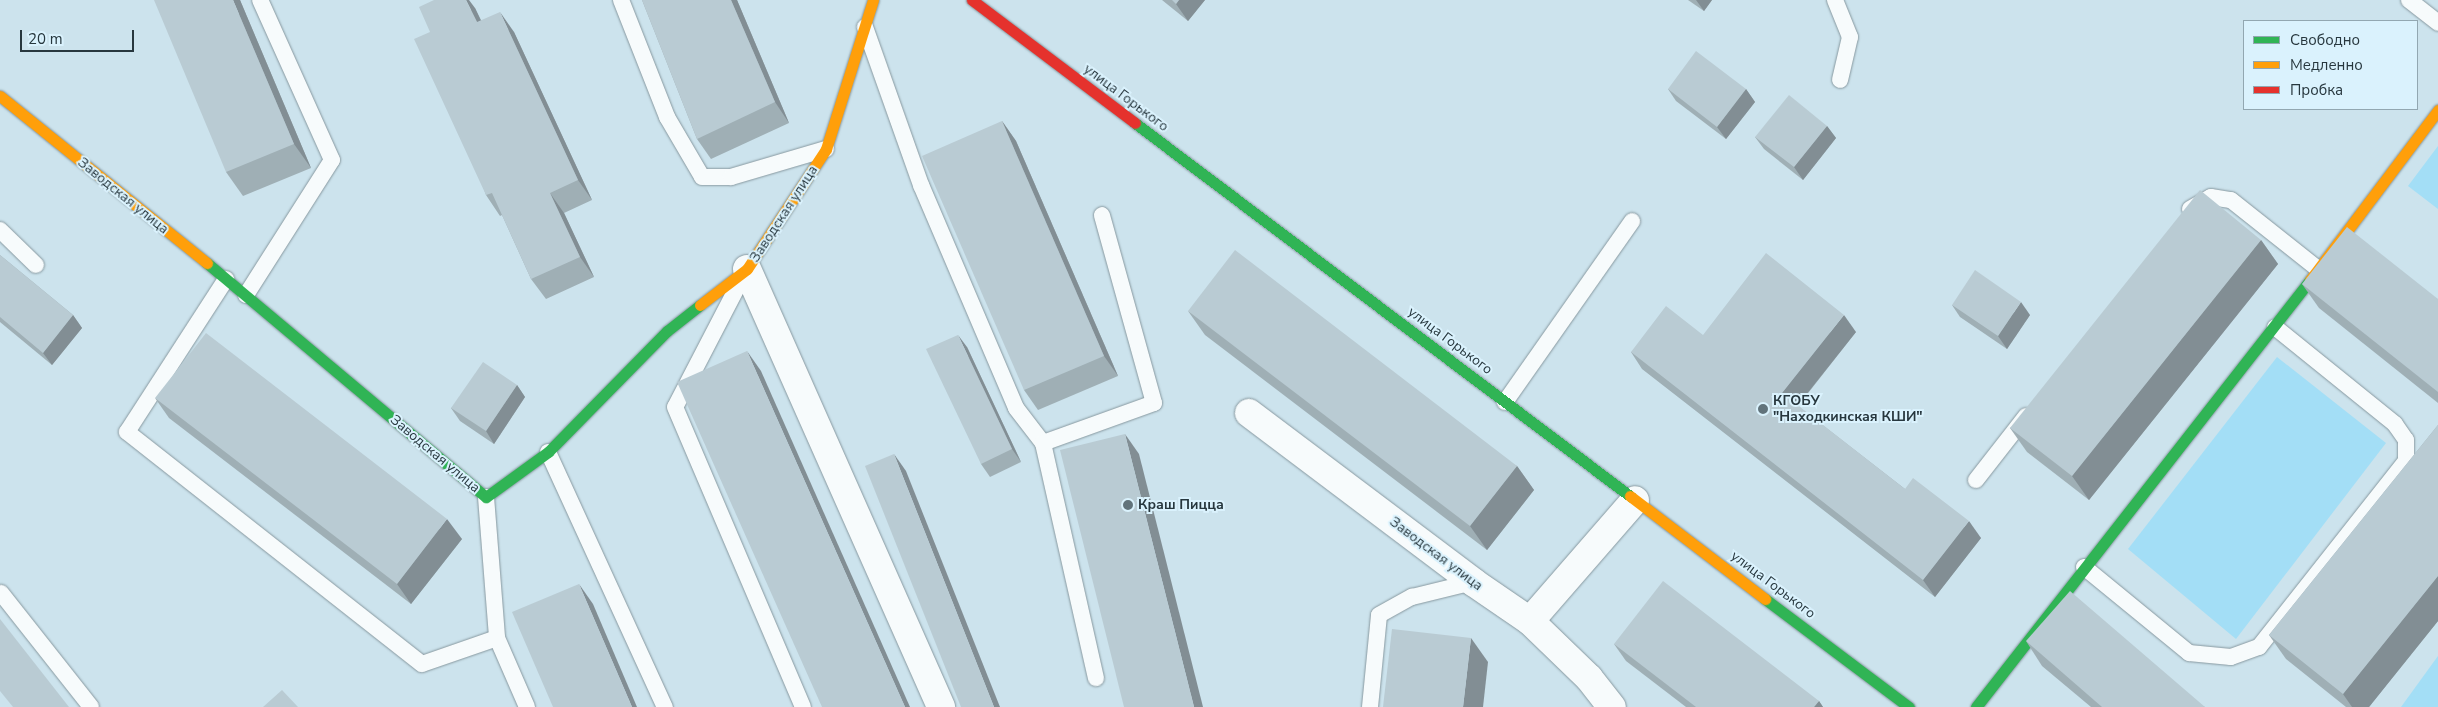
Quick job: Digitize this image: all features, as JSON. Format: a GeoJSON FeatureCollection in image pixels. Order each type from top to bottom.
{"type":"FeatureCollection","features":[{"type":"Feature","properties":{"kind":"street","name":"Заводская улица"},"geometry":{"type":"LineString","coordinates":[[0,96],[246,295],[486,497],[548,452],[667,331],[747,269],[826,150],[873,0]]}},
{"type":"Feature","properties":{"kind":"street","name":"улица Горького"},"geometry":{"type":"LineString","coordinates":[[972,0],[1909,707]]}},
{"type":"Feature","properties":{"kind":"street"},"geometry":{"type":"LineString","coordinates":[[1976,707],[2275,326],[2438,110]]}},
{"type":"Feature","properties":{"kind":"street"},"geometry":{"type":"LineString","coordinates":[[747,269],[941,707]]}},
{"type":"Feature","properties":{"kind":"street","name":"Заводская улица"},"geometry":{"type":"LineString","coordinates":[[1249,413],[1473,582],[1530,621],[1589,678],[1612,707]]}},
{"type":"Feature","properties":{"kind":"street"},"geometry":{"type":"LineString","coordinates":[[1530,621],[1635,500]]}},
{"type":"Feature","properties":{"kind":"lane"},"geometry":{"type":"LineString","coordinates":[[246,295],[332,160],[260,0]]}},
{"type":"Feature","properties":{"kind":"lane"},"geometry":{"type":"LineString","coordinates":[[621,0],[667,117],[702,177],[731,177],[826,150]]}},
{"type":"Feature","properties":{"kind":"lane"},"geometry":{"type":"LineString","coordinates":[[1835,0],[1850,36],[1840,80]]}},
{"type":"Feature","properties":{"kind":"lane"},"geometry":{"type":"LineString","coordinates":[[2409,0],[2438,23]]}},
{"type":"Feature","properties":{"kind":"lane"},"geometry":{"type":"LineString","coordinates":[[864,24],[921,185],[1016,408],[1043,443],[1096,678]]}},
{"type":"Feature","properties":{"kind":"lane"},"geometry":{"type":"LineString","coordinates":[[2176,226],[2188,210],[2212,198],[2231,200],[2318,269]]}},
{"type":"Feature","properties":{"kind":"lane"},"geometry":{"type":"LineString","coordinates":[[1043,443],[1154,403],[1102,214]]}},
{"type":"Feature","properties":{"kind":"lane"},"geometry":{"type":"LineString","coordinates":[[1505,402],[1632,222]]}},
{"type":"Feature","properties":{"kind":"lane"},"geometry":{"type":"LineString","coordinates":[[0,230],[36,265]]}},
{"type":"Feature","properties":{"kind":"lane"},"geometry":{"type":"LineString","coordinates":[[747,269],[676,407],[803,707]]}},
{"type":"Feature","properties":{"kind":"lane"},"geometry":{"type":"LineString","coordinates":[[226,279],[127,432],[422,664],[497,638]]}},
{"type":"Feature","properties":{"kind":"lane"},"geometry":{"type":"LineString","coordinates":[[2084,567],[2189,653],[2231,657],[2259,647],[2406,461],[2406,440],[2394,424],[2275,326]]}},
{"type":"Feature","properties":{"kind":"lane"},"geometry":{"type":"LineString","coordinates":[[1976,480],[2036,403]]}},
{"type":"Feature","properties":{"kind":"lane"},"geometry":{"type":"LineString","coordinates":[[548,452],[665,707]]}},
{"type":"Feature","properties":{"kind":"lane"},"geometry":{"type":"LineString","coordinates":[[486,497],[497,638],[527,707]]}},
{"type":"Feature","properties":{"kind":"lane"},"geometry":{"type":"LineString","coordinates":[[1370,707],[1379,615],[1412,597],[1473,582]]}},
{"type":"Feature","properties":{"kind":"lane"},"geometry":{"type":"LineString","coordinates":[[1,593],[90,707]]}},
{"type":"Feature","properties":{"kind":"shaded area"},"geometry":{"type":"Polygon","coordinates":[[[2438,146],[2438,209],[2408,186],[2438,146]]]}},
{"type":"Feature","properties":{"kind":"shaded area"},"geometry":{"type":"Polygon","coordinates":[[[2277,357],[2386,443],[2236,639],[2128,549],[2277,357]]]}},
{"type":"Feature","properties":{"kind":"shaded area"},"geometry":{"type":"Polygon","coordinates":[[[2438,656],[2438,707],[2401,707],[2438,656]]]}},
{"type":"Feature","properties":{"kind":"building"},"geometry":{"type":"Polygon","coordinates":[[[154,0],[233,0],[294,144],[226,172],[154,0]]]}},
{"type":"Feature","properties":{"kind":"building"},"geometry":{"type":"Polygon","coordinates":[[[434,0],[466,0],[477,22],[500,12],[578,180],[550,193],[580,257],[531,279],[492,193],[486,195],[414,39],[430,32],[419,7],[434,0]]]}},
{"type":"Feature","properties":{"kind":"building"},"geometry":{"type":"Polygon","coordinates":[[[642,0],[731,0],[775,102],[697,139],[642,0]]]}},
{"type":"Feature","properties":{"kind":"building"},"geometry":{"type":"Polygon","coordinates":[[[1696,51],[1746,89],[1717,127],[1668,89],[1696,51]]]}},
{"type":"Feature","properties":{"kind":"building"},"geometry":{"type":"Polygon","coordinates":[[[1789,95],[1827,126],[1794,167],[1755,137],[1789,95]]]}},
{"type":"Feature","properties":{"kind":"building"},"geometry":{"type":"Polygon","coordinates":[[[1002,121],[1104,356],[1024,390],[922,156],[1002,121]]]}},
{"type":"Feature","properties":{"kind":"building"},"geometry":{"type":"Polygon","coordinates":[[[2200,190],[2261,240],[2072,476],[2010,428],[2200,190]]]}},
{"type":"Feature","properties":{"kind":"building"},"geometry":{"type":"Polygon","coordinates":[[[2347,227],[2438,299],[2438,392],[2302,284],[2347,227]]]}},
{"type":"Feature","properties":{"kind":"building"},"geometry":{"type":"Polygon","coordinates":[[[1235,250],[1517,466],[1470,526],[1188,311],[1235,250]]]}},
{"type":"Feature","properties":{"kind":"building"},"geometry":{"type":"Polygon","coordinates":[[[1766,253],[1844,315],[1782,393],[1905,489],[1913,478],[1969,521],[1923,580],[1631,352],[1666,306],[1703,335],[1766,253]]]}},
{"type":"Feature","properties":{"kind":"building"},"geometry":{"type":"Polygon","coordinates":[[[0,255],[73,315],[43,353],[0,317],[0,255]]]}},
{"type":"Feature","properties":{"kind":"building"},"geometry":{"type":"Polygon","coordinates":[[[1975,270],[2021,302],[1998,336],[1952,305],[1975,270]]]}},
{"type":"Feature","properties":{"kind":"building"},"geometry":{"type":"Polygon","coordinates":[[[206,333],[447,519],[397,584],[155,398],[206,333]]]}},
{"type":"Feature","properties":{"kind":"building"},"geometry":{"type":"Polygon","coordinates":[[[958,335],[1012,449],[981,464],[926,349],[958,335]]]}},
{"type":"Feature","properties":{"kind":"building"},"geometry":{"type":"Polygon","coordinates":[[[747,351],[905,707],[822,707],[677,382],[747,351]]]}},
{"type":"Feature","properties":{"kind":"building"},"geometry":{"type":"Polygon","coordinates":[[[483,362],[517,385],[486,431],[451,408],[483,362]]]}},
{"type":"Feature","properties":{"kind":"building"},"geometry":{"type":"Polygon","coordinates":[[[2438,425],[2438,576],[2343,694],[2269,635],[2438,425]]]}},
{"type":"Feature","properties":{"kind":"building"},"geometry":{"type":"Polygon","coordinates":[[[1125,434],[1194,707],[1124,707],[1060,450],[1125,434]]]}},
{"type":"Feature","properties":{"kind":"building"},"geometry":{"type":"Polygon","coordinates":[[[894,454],[994,707],[961,707],[865,466],[894,454]]]}},
{"type":"Feature","properties":{"kind":"building"},"geometry":{"type":"Polygon","coordinates":[[[1663,581],[1819,701],[1814,707],[1696,707],[1614,644],[1663,581]]]}},
{"type":"Feature","properties":{"kind":"building"},"geometry":{"type":"Polygon","coordinates":[[[579,584],[632,707],[553,707],[512,612],[579,584]]]}},
{"type":"Feature","properties":{"kind":"building"},"geometry":{"type":"Polygon","coordinates":[[[2070,591],[2205,707],[2102,707],[2026,641],[2070,591]]]}},
{"type":"Feature","properties":{"kind":"building"},"geometry":{"type":"Polygon","coordinates":[[[0,619],[69,707],[13,707],[0,691],[0,619]]]}},
{"type":"Feature","properties":{"kind":"building"},"geometry":{"type":"Polygon","coordinates":[[[1392,629],[1471,638],[1463,707],[1383,707],[1392,629]]]}},
{"type":"Feature","properties":{"kind":"building"},"geometry":{"type":"Polygon","coordinates":[[[282,690],[298,707],[263,707],[282,690]]]}},
{"type":"Feature","properties":{"kind":"traffic: fast"},"geometry":{"type":"LineString","coordinates":[[1135,123],[1630,496]]}},
{"type":"Feature","properties":{"kind":"traffic: fast"},"geometry":{"type":"LineString","coordinates":[[207,263],[486,497],[548,452],[667,331],[700,305]]}},
{"type":"Feature","properties":{"kind":"traffic: fast"},"geometry":{"type":"LineString","coordinates":[[1976,707],[2310,280]]}},
{"type":"Feature","properties":{"kind":"traffic: fast"},"geometry":{"type":"LineString","coordinates":[[1765,599],[1909,707]]}},
{"type":"Feature","properties":{"kind":"traffic: slow"},"geometry":{"type":"LineString","coordinates":[[700,305],[747,269],[826,149],[873,0]]}},
{"type":"Feature","properties":{"kind":"traffic: slow"},"geometry":{"type":"LineString","coordinates":[[0,96],[207,263]]}},
{"type":"Feature","properties":{"kind":"traffic: slow"},"geometry":{"type":"LineString","coordinates":[[2310,280],[2438,110]]}},
{"type":"Feature","properties":{"kind":"traffic: slow"},"geometry":{"type":"LineString","coordinates":[[1630,496],[1765,599]]}},
{"type":"Feature","properties":{"kind":"traffic: jam"},"geometry":{"type":"LineString","coordinates":[[972,0],[1135,123]]}},
{"type":"Feature","properties":{"kind":"place","name":"КГОБУ \"Находкинская КШИ\""},"geometry":{"type":"Point","coordinates":[1763,409]}},
{"type":"Feature","properties":{"kind":"place","name":"Краш Пицца"},"geometry":{"type":"Point","coordinates":[1128,505]}}]}
